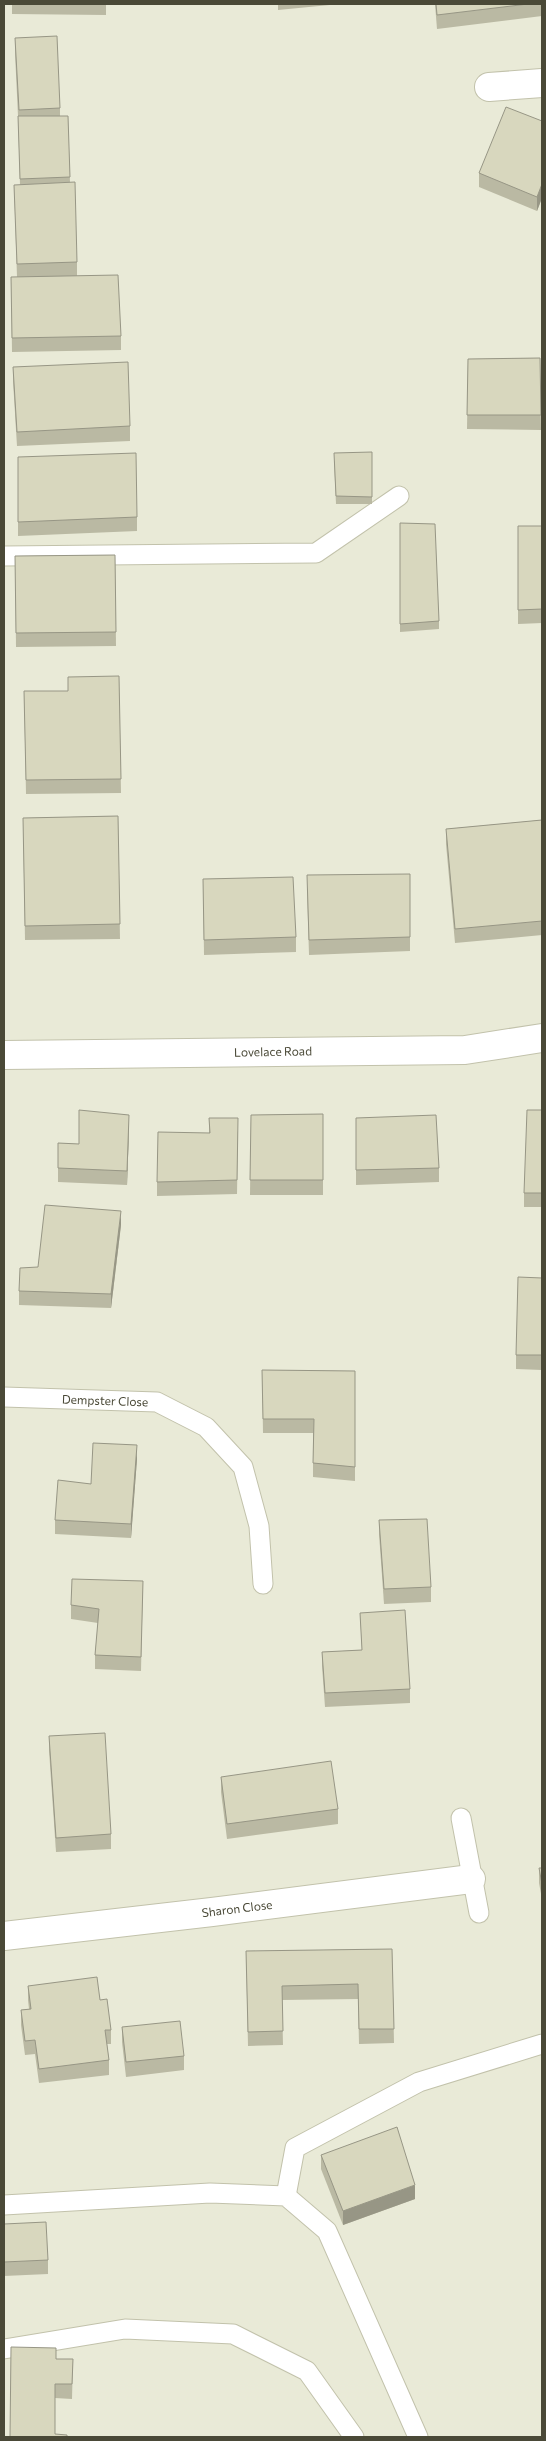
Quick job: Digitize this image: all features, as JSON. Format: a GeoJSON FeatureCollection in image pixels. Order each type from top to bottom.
{"type":"FeatureCollection","features":[{"type":"Feature","properties":{"kind":"street"},"geometry":{"type":"LineString","coordinates":[[489,87],[542,83]]}},
{"type":"Feature","properties":{"kind":"street","name":"Lovelace Road"},"geometry":{"type":"LineString","coordinates":[[4,1055],[465,1050],[542,1038]]}},
{"type":"Feature","properties":{"kind":"street","name":"Sharon Close"},"geometry":{"type":"LineString","coordinates":[[4,1936],[471,1879]]}},
{"type":"Feature","properties":{"kind":"lane"},"geometry":{"type":"LineString","coordinates":[[4,556],[316,553],[399,496]]}},
{"type":"Feature","properties":{"kind":"lane","name":"Dempster Close"},"geometry":{"type":"LineString","coordinates":[[4,1397],[157,1402],[206,1427],[243,1467],[258,1526],[263,1584]]}},
{"type":"Feature","properties":{"kind":"lane"},"geometry":{"type":"LineString","coordinates":[[461,1818],[471,1879],[479,1912]]}},
{"type":"Feature","properties":{"kind":"lane"},"geometry":{"type":"LineString","coordinates":[[286,2196],[295,2148],[419,2082],[542,2044]]}},
{"type":"Feature","properties":{"kind":"lane"},"geometry":{"type":"LineString","coordinates":[[4,2205],[210,2193],[286,2196],[327,2231],[418,2437]]}},
{"type":"Feature","properties":{"kind":"lane"},"geometry":{"type":"LineString","coordinates":[[4,2349],[125,2329],[233,2334],[307,2370],[354,2437]]}},
{"type":"Feature","properties":{"kind":"shaded area"},"geometry":{"type":"Polygon","coordinates":[[[4,4],[542,4],[542,2437],[4,2437],[4,4]]]}},
{"type":"Feature","properties":{"kind":"building"},"geometry":{"type":"Polygon","coordinates":[[[436,4],[528,4],[437,15],[436,4]]]}},
{"type":"Feature","properties":{"kind":"building"},"geometry":{"type":"Polygon","coordinates":[[[57,36],[60,108],[19,110],[15,38],[57,36]]]}},
{"type":"Feature","properties":{"kind":"building"},"geometry":{"type":"Polygon","coordinates":[[[506,107],[542,121],[542,184],[537,197],[479,173],[506,107]]]}},
{"type":"Feature","properties":{"kind":"building"},"geometry":{"type":"Polygon","coordinates":[[[18,116],[68,116],[70,177],[20,179],[18,116]]]}},
{"type":"Feature","properties":{"kind":"building"},"geometry":{"type":"Polygon","coordinates":[[[75,182],[77,262],[17,264],[14,185],[75,182]]]}},
{"type":"Feature","properties":{"kind":"building"},"geometry":{"type":"Polygon","coordinates":[[[118,275],[121,336],[12,338],[11,277],[118,275]]]}},
{"type":"Feature","properties":{"kind":"building"},"geometry":{"type":"Polygon","coordinates":[[[540,358],[541,415],[467,415],[468,359],[540,358]]]}},
{"type":"Feature","properties":{"kind":"building"},"geometry":{"type":"Polygon","coordinates":[[[128,362],[130,426],[17,432],[13,367],[128,362]]]}},
{"type":"Feature","properties":{"kind":"building"},"geometry":{"type":"Polygon","coordinates":[[[372,452],[372,497],[336,496],[334,453],[372,452]]]}},
{"type":"Feature","properties":{"kind":"building"},"geometry":{"type":"Polygon","coordinates":[[[136,453],[137,517],[18,522],[18,457],[136,453]]]}},
{"type":"Feature","properties":{"kind":"building"},"geometry":{"type":"Polygon","coordinates":[[[400,523],[435,524],[439,621],[400,624],[400,523]]]}},
{"type":"Feature","properties":{"kind":"building"},"geometry":{"type":"Polygon","coordinates":[[[518,526],[542,526],[542,609],[518,610],[518,526]]]}},
{"type":"Feature","properties":{"kind":"building"},"geometry":{"type":"Polygon","coordinates":[[[115,555],[116,632],[16,633],[15,556],[115,555]]]}},
{"type":"Feature","properties":{"kind":"building"},"geometry":{"type":"Polygon","coordinates":[[[119,676],[121,779],[26,780],[24,691],[68,691],[68,677],[119,676]]]}},
{"type":"Feature","properties":{"kind":"building"},"geometry":{"type":"Polygon","coordinates":[[[118,816],[120,924],[25,926],[23,818],[118,816]]]}},
{"type":"Feature","properties":{"kind":"building"},"geometry":{"type":"Polygon","coordinates":[[[542,820],[542,921],[455,929],[446,829],[542,820]]]}},
{"type":"Feature","properties":{"kind":"building"},"geometry":{"type":"Polygon","coordinates":[[[410,874],[410,937],[309,940],[307,875],[410,874]]]}},
{"type":"Feature","properties":{"kind":"building"},"geometry":{"type":"Polygon","coordinates":[[[293,877],[296,937],[204,940],[203,879],[293,877]]]}},
{"type":"Feature","properties":{"kind":"building"},"geometry":{"type":"Polygon","coordinates":[[[79,1110],[129,1115],[127,1171],[58,1168],[58,1143],[79,1144],[79,1110]]]}},
{"type":"Feature","properties":{"kind":"building"},"geometry":{"type":"Polygon","coordinates":[[[527,1110],[542,1110],[542,1193],[524,1193],[527,1110]]]}},
{"type":"Feature","properties":{"kind":"building"},"geometry":{"type":"Polygon","coordinates":[[[323,1114],[323,1180],[250,1180],[251,1115],[323,1114]]]}},
{"type":"Feature","properties":{"kind":"building"},"geometry":{"type":"Polygon","coordinates":[[[436,1115],[439,1168],[356,1170],[356,1118],[436,1115]]]}},
{"type":"Feature","properties":{"kind":"building"},"geometry":{"type":"Polygon","coordinates":[[[209,1118],[238,1118],[237,1180],[157,1182],[158,1132],[210,1133],[209,1118]]]}},
{"type":"Feature","properties":{"kind":"building"},"geometry":{"type":"Polygon","coordinates":[[[45,1205],[121,1211],[111,1294],[19,1291],[20,1268],[38,1267],[45,1205]]]}},
{"type":"Feature","properties":{"kind":"building"},"geometry":{"type":"Polygon","coordinates":[[[518,1277],[542,1278],[542,1355],[516,1355],[518,1277]]]}},
{"type":"Feature","properties":{"kind":"building"},"geometry":{"type":"Polygon","coordinates":[[[262,1370],[355,1371],[355,1467],[313,1463],[314,1419],[263,1419],[262,1370]]]}},
{"type":"Feature","properties":{"kind":"building"},"geometry":{"type":"Polygon","coordinates":[[[93,1443],[137,1445],[131,1524],[55,1520],[58,1480],[91,1484],[93,1443]]]}},
{"type":"Feature","properties":{"kind":"building"},"geometry":{"type":"Polygon","coordinates":[[[427,1519],[431,1587],[384,1589],[379,1520],[427,1519]]]}},
{"type":"Feature","properties":{"kind":"building"},"geometry":{"type":"Polygon","coordinates":[[[72,1579],[143,1581],[141,1657],[95,1655],[99,1609],[71,1605],[72,1579]]]}},
{"type":"Feature","properties":{"kind":"building"},"geometry":{"type":"Polygon","coordinates":[[[405,1610],[410,1689],[325,1693],[322,1652],[362,1650],[360,1613],[405,1610]]]}},
{"type":"Feature","properties":{"kind":"building"},"geometry":{"type":"Polygon","coordinates":[[[105,1733],[111,1834],[56,1838],[49,1736],[105,1733]]]}},
{"type":"Feature","properties":{"kind":"building"},"geometry":{"type":"Polygon","coordinates":[[[331,1761],[338,1809],[227,1824],[221,1777],[331,1761]]]}},
{"type":"Feature","properties":{"kind":"building"},"geometry":{"type":"Polygon","coordinates":[[[539,1868],[542,1868],[542,1884],[539,1868]]]}},
{"type":"Feature","properties":{"kind":"building"},"geometry":{"type":"Polygon","coordinates":[[[392,1949],[394,2029],[359,2029],[358,1984],[282,1986],[283,2031],[248,2032],[246,1951],[392,1949]]]}},
{"type":"Feature","properties":{"kind":"building"},"geometry":{"type":"Polygon","coordinates":[[[97,1977],[100,2000],[107,1999],[111,2030],[105,2030],[109,2060],[39,2069],[35,2040],[25,2041],[21,2010],[31,2009],[28,1986],[97,1977]]]}},
{"type":"Feature","properties":{"kind":"building"},"geometry":{"type":"Polygon","coordinates":[[[180,2021],[184,2056],[126,2062],[122,2027],[180,2021]]]}},
{"type":"Feature","properties":{"kind":"building"},"geometry":{"type":"Polygon","coordinates":[[[397,2127],[415,2185],[343,2211],[321,2155],[397,2127]]]}},
{"type":"Feature","properties":{"kind":"building"},"geometry":{"type":"Polygon","coordinates":[[[46,2222],[48,2260],[4,2262],[4,2224],[46,2222]]]}},
{"type":"Feature","properties":{"kind":"building"},"geometry":{"type":"Polygon","coordinates":[[[11,2347],[56,2348],[56,2359],[73,2359],[72,2384],[55,2384],[55,2434],[67,2435],[67,2437],[10,2437],[11,2347]]]}}]}
